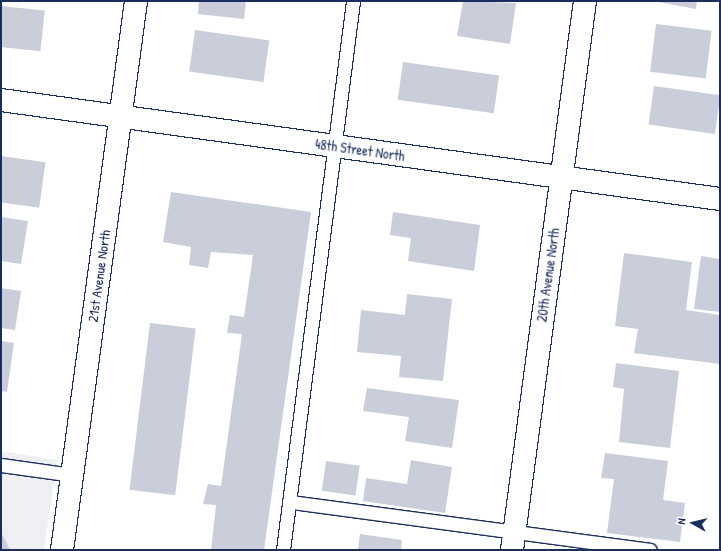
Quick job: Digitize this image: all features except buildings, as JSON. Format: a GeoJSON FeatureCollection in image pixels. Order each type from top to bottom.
{"type":"FeatureCollection","features":[{"type":"Feature","properties":{"kind":"street","name":"21st Avenue North"},"geometry":{"type":"LineString","coordinates":[[62,550],[136,1]]}},
{"type":"Feature","properties":{"kind":"street","name":"20th Avenue North"},"geometry":{"type":"LineString","coordinates":[[513,541],[586,1]]}},
{"type":"Feature","properties":{"kind":"street","name":"48th Street North"},"geometry":{"type":"LineString","coordinates":[[1,100],[720,199]]}},
{"type":"Feature","properties":{"kind":"lane"},"geometry":{"type":"LineString","coordinates":[[283,550],[291,502],[332,146],[353,1]]}},
{"type":"Feature","properties":{"kind":"lane"},"geometry":{"type":"LineString","coordinates":[[1,466],[72,475]]}},
{"type":"Feature","properties":{"kind":"lane"},"geometry":{"type":"LineString","coordinates":[[291,502],[513,541],[650,550]]}},
{"type":"Feature","properties":{"kind":"shaded area"},"geometry":{"type":"Polygon","coordinates":[[[1,451],[57,460],[44,550],[1,550],[1,451]]]}}]}
